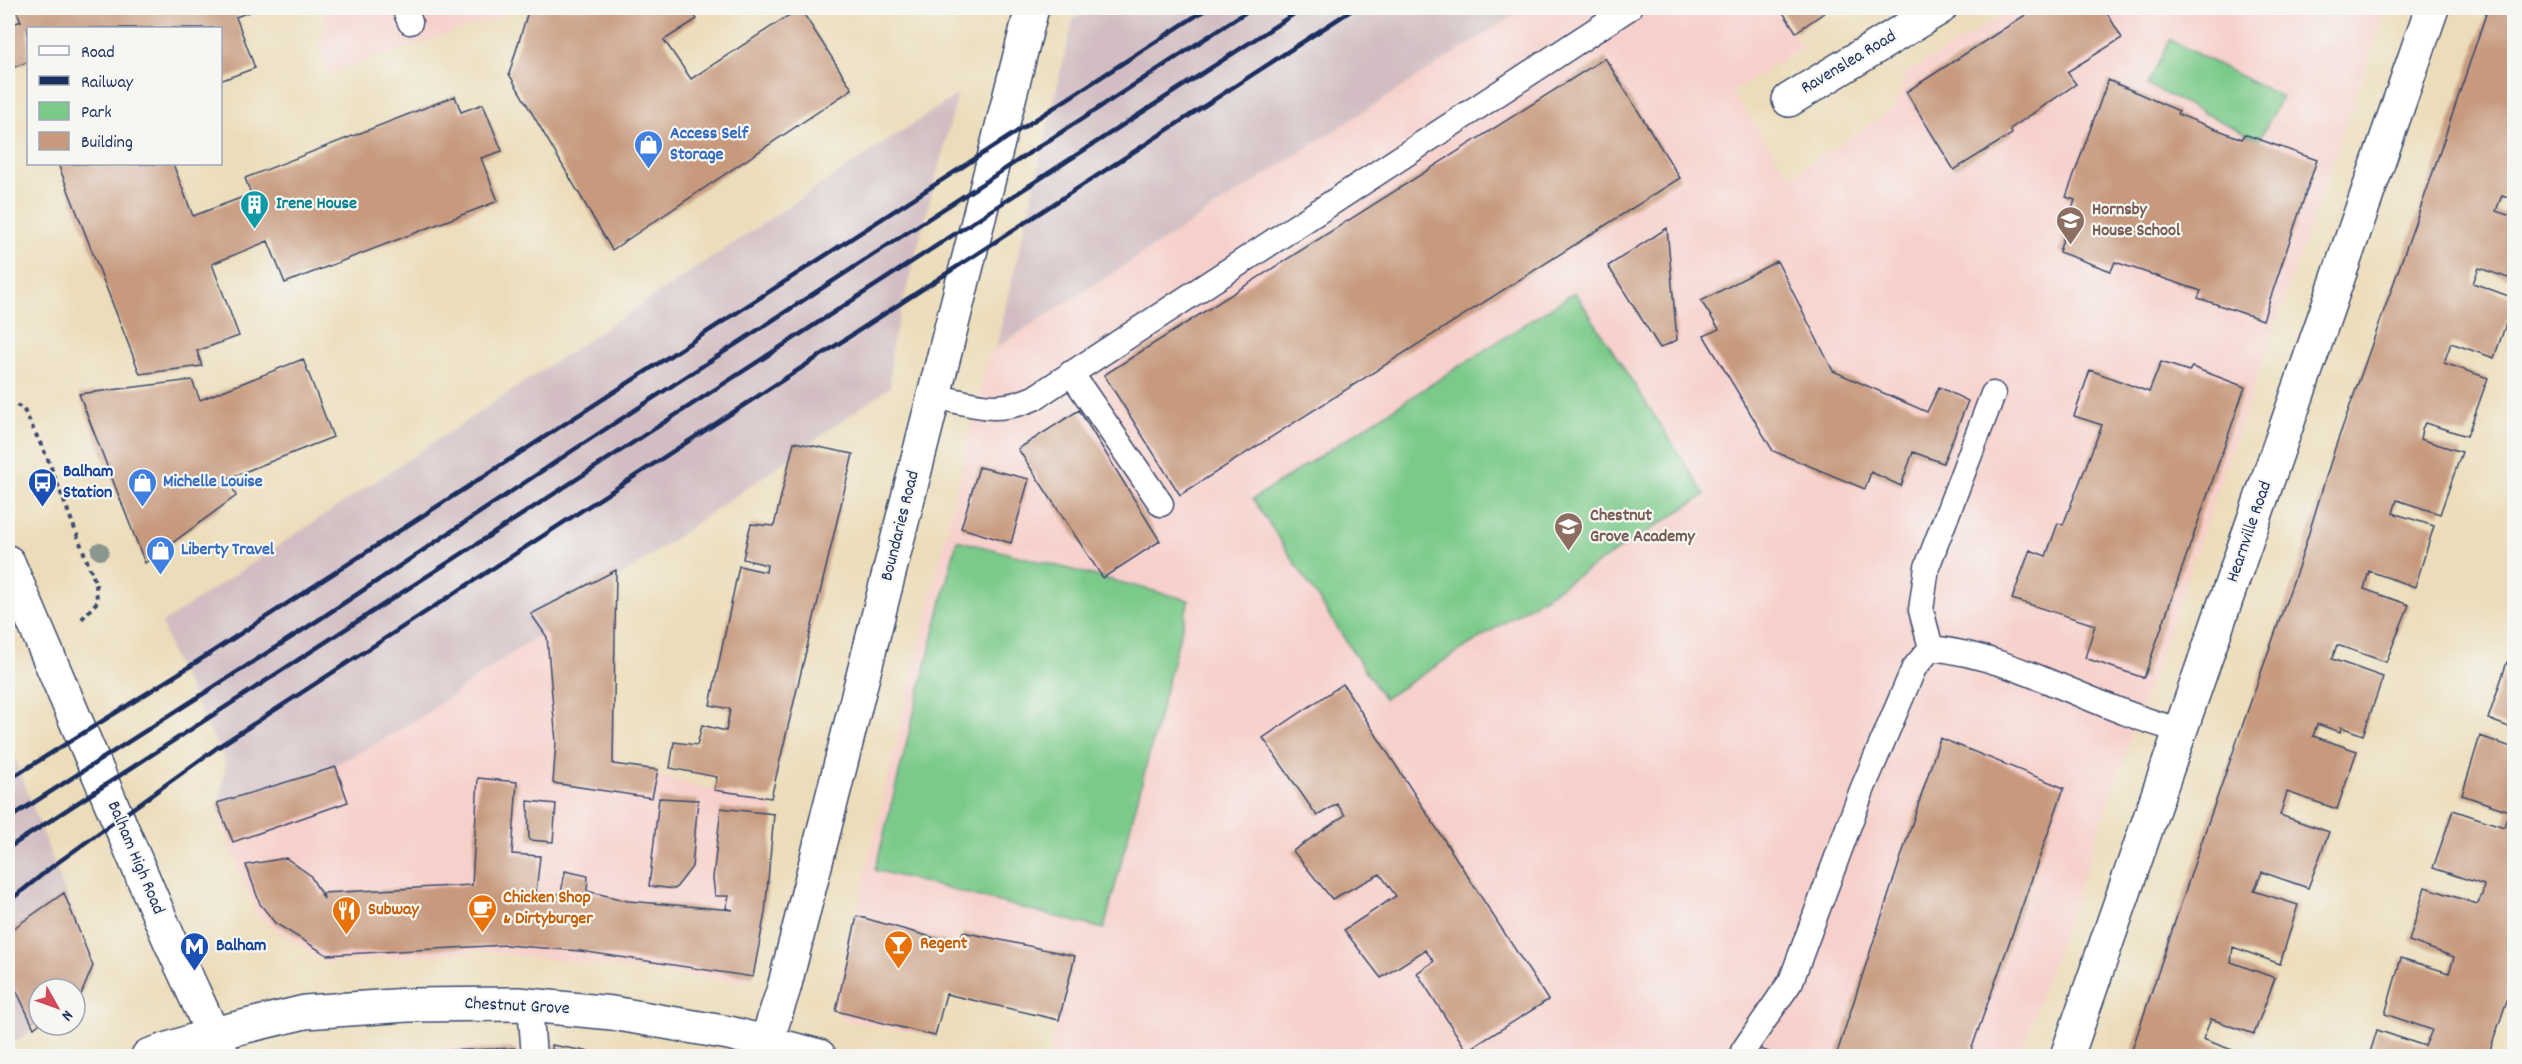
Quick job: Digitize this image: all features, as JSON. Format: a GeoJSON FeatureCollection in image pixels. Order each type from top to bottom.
{"type":"FeatureCollection","features":[{"type":"Feature","properties":{"kind":"main road","name":"Boundaries Road"},"geometry":{"type":"LineString","coordinates":[[766,1043],[784,988],[1032,8]]}},
{"type":"Feature","properties":{"kind":"main road","name":"Ravenslea Road"},"geometry":{"type":"LineString","coordinates":[[1789,100],[1940,8]]}},
{"type":"Feature","properties":{"kind":"main road","name":"Hearnville Road"},"geometry":{"type":"LineString","coordinates":[[2067,1056],[2432,8]]}},
{"type":"Feature","properties":{"kind":"main road","name":"Balham High Road"},"geometry":{"type":"LineString","coordinates":[[8,562],[170,941],[218,1045]]}},
{"type":"Feature","properties":{"kind":"main road","name":"Chestnut Grove"},"geometry":{"type":"LineString","coordinates":[[148,1056],[218,1045],[306,1012],[328,1009],[408,1005],[530,1005],[612,1013],[729,1033],[819,1056]]}},
{"type":"Feature","properties":{"kind":"lane"},"geometry":{"type":"LineString","coordinates":[[934,396],[993,408],[1012,407],[1034,398],[1629,8]]}},
{"type":"Feature","properties":{"kind":"lane"},"geometry":{"type":"LineString","coordinates":[[1071,373],[1161,504]]}},
{"type":"Feature","properties":{"kind":"lane"},"geometry":{"type":"LineString","coordinates":[[1931,648],[1921,610],[1927,567],[1993,394]]}},
{"type":"Feature","properties":{"kind":"lane"},"geometry":{"type":"LineString","coordinates":[[1931,648],[1955,650],[2052,683],[2152,723],[2181,730]]}},
{"type":"Feature","properties":{"kind":"lane"},"geometry":{"type":"LineString","coordinates":[[1743,1051],[1791,981],[1862,790],[1914,668],[1931,648]]}},
{"type":"Feature","properties":{"kind":"lane"},"geometry":{"type":"LineString","coordinates":[[530,1005],[534,1056]]}},
{"type":"Feature","properties":{"kind":"path"},"geometry":{"type":"LineString","coordinates":[[8,402],[23,408],[28,417],[47,457],[96,584],[97,602],[48,658]]}},
{"type":"Feature","properties":{"kind":"shaded area"},"geometry":{"type":"Polygon","coordinates":[[[325,8],[525,8],[327,74],[319,46],[324,31],[325,8]]]}},
{"type":"Feature","properties":{"kind":"shaded area"},"geometry":{"type":"Polygon","coordinates":[[[1091,8],[1525,8],[996,348],[1073,19],[1091,8]]]}},
{"type":"Feature","properties":{"kind":"shaded area","name":"Chestnut Grove Academy"},"geometry":{"type":"Polygon","coordinates":[[[1525,8],[1776,8],[1802,48],[1732,92],[1790,176],[1895,108],[1906,73],[2016,8],[2386,8],[2020,1056],[1049,1056],[1069,963],[995,947],[960,928],[935,1036],[844,1020],[834,1006],[989,353],[1525,8]]]}},
{"type":"Feature","properties":{"kind":"shaded area"},"geometry":{"type":"Polygon","coordinates":[[[958,94],[892,345],[890,387],[424,715],[370,747],[307,779],[218,813],[226,763],[171,653],[162,623],[958,94]]]}},
{"type":"Feature","properties":{"kind":"shaded area"},"geometry":{"type":"Polygon","coordinates":[[[598,593],[619,770],[662,777],[773,804],[751,975],[742,982],[478,951],[327,963],[257,916],[218,813],[307,779],[370,747],[424,715],[598,593]]]}},
{"type":"Feature","properties":{"kind":"shaded area"},"geometry":{"type":"Polygon","coordinates":[[[8,740],[93,966],[87,980],[87,977],[27,977],[27,1033],[8,1048],[8,740]]]}},
{"type":"Feature","properties":{"kind":"shaded area"},"geometry":{"type":"Polygon","coordinates":[[[324,1045],[533,1049],[578,1056],[312,1056],[324,1045]]]}},
{"type":"Feature","properties":{"kind":"green space"},"geometry":{"type":"Polygon","coordinates":[[[2170,40],[2282,97],[2259,140],[2147,85],[2170,40]]]}},
{"type":"Feature","properties":{"kind":"green space"},"geometry":{"type":"Polygon","coordinates":[[[1575,292],[1705,495],[1384,699],[1253,499],[1575,292]]]}},
{"type":"Feature","properties":{"kind":"green space"},"geometry":{"type":"Polygon","coordinates":[[[957,540],[1189,600],[1104,929],[875,870],[957,540]]]}},
{"type":"Feature","properties":{"kind":"building"},"geometry":{"type":"Polygon","coordinates":[[[15,8],[259,8],[236,17],[255,68],[222,80],[222,27],[27,27],[27,62],[9,69],[8,26],[21,21],[15,8]]]}},
{"type":"Feature","properties":{"kind":"building","name":"Access Self Storage"},"geometry":{"type":"Polygon","coordinates":[[[529,8],[688,8],[697,19],[664,40],[691,79],[800,8],[852,89],[612,250],[509,74],[529,8]]]}},
{"type":"Feature","properties":{"kind":"building"},"geometry":{"type":"Polygon","coordinates":[[[1780,8],[1831,8],[1796,32],[1780,8]]]}},
{"type":"Feature","properties":{"kind":"building"},"geometry":{"type":"Polygon","coordinates":[[[2036,8],[2104,8],[2122,38],[2067,72],[2076,84],[2010,129],[2012,134],[1954,170],[1906,92],[2036,8]]]}},
{"type":"Feature","properties":{"kind":"building"},"geometry":{"type":"Polygon","coordinates":[[[2488,8],[2514,8],[2514,199],[2502,195],[2496,211],[2514,217],[2514,280],[2479,268],[2473,283],[2514,298],[2514,301],[2494,358],[2451,343],[2444,363],[2488,378],[2467,436],[2425,423],[2422,429],[2420,439],[2462,452],[2440,514],[2397,500],[2393,513],[2434,526],[2415,587],[2369,571],[2364,589],[2409,605],[2386,662],[2337,645],[2332,659],[2383,677],[2363,735],[2341,727],[2340,732],[2317,724],[2313,736],[2357,751],[2337,809],[2287,792],[2280,815],[2329,832],[2308,888],[2262,872],[2254,891],[2298,905],[2280,964],[2233,947],[2231,962],[2275,978],[2254,1034],[2211,1019],[2203,1039],[2248,1056],[2130,1056],[2207,826],[2300,562],[2335,448],[2430,181],[2488,8]]]}},
{"type":"Feature","properties":{"kind":"building"},"geometry":{"type":"Polygon","coordinates":[[[1605,58],[1680,178],[1180,495],[1104,375],[1605,58]]]}},
{"type":"Feature","properties":{"kind":"building"},"geometry":{"type":"Polygon","coordinates":[[[2108,80],[2179,111],[2177,114],[2242,139],[2244,134],[2317,160],[2263,320],[2198,298],[2201,291],[2115,262],[2111,271],[2059,252],[2075,200],[2066,197],[2108,80]]]}},
{"type":"Feature","properties":{"kind":"building","name":"Irene House"},"geometry":{"type":"Polygon","coordinates":[[[455,96],[461,112],[483,104],[502,151],[481,158],[498,201],[285,283],[268,241],[212,264],[239,336],[197,351],[202,366],[140,374],[58,165],[173,165],[193,216],[251,194],[245,178],[455,96]]]}},
{"type":"Feature","properties":{"kind":"building"},"geometry":{"type":"Polygon","coordinates":[[[1667,228],[1677,340],[1660,348],[1608,266],[1667,228]]]}},
{"type":"Feature","properties":{"kind":"building"},"geometry":{"type":"Polygon","coordinates":[[[1777,261],[1833,371],[1927,412],[1939,387],[1968,401],[1943,463],[1913,452],[1901,486],[1871,472],[1865,489],[1773,451],[1704,336],[1719,329],[1701,301],[1777,261]]]}},
{"type":"Feature","properties":{"kind":"building"},"geometry":{"type":"Polygon","coordinates":[[[303,359],[333,437],[229,478],[236,496],[145,563],[79,394],[192,380],[200,400],[303,359]]]}},
{"type":"Feature","properties":{"kind":"building"},"geometry":{"type":"Polygon","coordinates":[[[2161,362],[2189,371],[2192,367],[2245,387],[2144,678],[2085,658],[2095,625],[2012,599],[2030,550],[2046,556],[2058,523],[2063,525],[2102,425],[2074,416],[2090,370],[2149,392],[2161,362]]]}},
{"type":"Feature","properties":{"kind":"building"},"geometry":{"type":"Polygon","coordinates":[[[1079,410],[1160,541],[1103,578],[1018,449],[1079,410]]]}},
{"type":"Feature","properties":{"kind":"building"},"geometry":{"type":"Polygon","coordinates":[[[794,442],[853,454],[771,798],[714,790],[717,777],[670,768],[674,742],[697,745],[702,725],[726,731],[730,709],[710,705],[739,566],[766,572],[767,565],[743,559],[748,535],[751,524],[774,526],[794,442]]]}},
{"type":"Feature","properties":{"kind":"building"},"geometry":{"type":"Polygon","coordinates":[[[979,467],[1029,479],[1011,543],[961,528],[979,467]]]}},
{"type":"Feature","properties":{"kind":"building"},"geometry":{"type":"Polygon","coordinates":[[[616,570],[613,764],[658,770],[652,798],[553,783],[556,742],[547,637],[531,614],[616,570]]]}},
{"type":"Feature","properties":{"kind":"building"},"geometry":{"type":"Polygon","coordinates":[[[2507,662],[2514,664],[2514,729],[2488,719],[2507,662]]]}},
{"type":"Feature","properties":{"kind":"building"},"geometry":{"type":"Polygon","coordinates":[[[1343,684],[1548,1000],[1467,1051],[1417,973],[1434,961],[1425,950],[1381,978],[1344,930],[1396,896],[1380,874],[1332,899],[1293,851],[1345,815],[1337,804],[1317,816],[1263,738],[1343,684]]]}},
{"type":"Feature","properties":{"kind":"building"},"geometry":{"type":"Polygon","coordinates":[[[2480,736],[2514,748],[2514,980],[2488,1056],[2369,1056],[2377,1030],[2425,1046],[2432,1030],[2385,1014],[2401,958],[2449,973],[2454,957],[2409,941],[2425,887],[2477,904],[2482,895],[2484,885],[2433,868],[2453,810],[2504,827],[2509,811],[2462,795],[2480,736]]]}},
{"type":"Feature","properties":{"kind":"building"},"geometry":{"type":"Polygon","coordinates":[[[1940,738],[2064,788],[1969,1056],[1836,1056],[1940,738]]]}},
{"type":"Feature","properties":{"kind":"building"},"geometry":{"type":"Polygon","coordinates":[[[336,767],[348,802],[233,842],[217,803],[336,767]]]}},
{"type":"Feature","properties":{"kind":"building"},"geometry":{"type":"Polygon","coordinates":[[[478,778],[517,782],[512,854],[540,856],[536,893],[561,894],[565,871],[588,876],[587,891],[628,901],[733,910],[726,908],[729,896],[715,896],[713,878],[721,808],[774,814],[765,913],[753,977],[580,951],[506,945],[327,955],[275,923],[260,904],[246,865],[286,858],[310,875],[324,899],[323,893],[472,885],[478,778]]]}},
{"type":"Feature","properties":{"kind":"building"},"geometry":{"type":"Polygon","coordinates":[[[659,798],[698,800],[692,867],[675,889],[649,886],[659,798]]]}},
{"type":"Feature","properties":{"kind":"building"},"geometry":{"type":"Polygon","coordinates":[[[528,801],[556,804],[553,842],[529,840],[528,801]]]}},
{"type":"Feature","properties":{"kind":"building"},"geometry":{"type":"Polygon","coordinates":[[[64,893],[93,966],[87,980],[87,977],[27,977],[27,1013],[8,973],[11,950],[8,932],[64,893]]]}},
{"type":"Feature","properties":{"kind":"building"},"geometry":{"type":"Polygon","coordinates":[[[857,916],[959,945],[963,932],[1075,956],[1059,1020],[946,994],[935,1036],[836,1011],[857,916]]]}},
{"type":"Feature","properties":{"kind":"building"},"geometry":{"type":"Polygon","coordinates":[[[552,1045],[607,1055],[607,1056],[553,1056],[552,1045]]]}},
{"type":"Feature","properties":{"kind":"building"},"geometry":{"type":"Polygon","coordinates":[[[1754,1047],[1781,1056],[1751,1056],[1754,1047]]]}},
{"type":"Feature","properties":{"kind":"building"},"geometry":{"type":"Polygon","coordinates":[[[515,1048],[516,1056],[344,1056],[344,1055],[515,1048]]]}},
{"type":"Feature","properties":{"kind":"railway"},"geometry":{"type":"LineString","coordinates":[[8,780],[181,672],[1208,8]]}},
{"type":"Feature","properties":{"kind":"railway"},"geometry":{"type":"LineString","coordinates":[[8,819],[320,619],[575,449],[1252,8]]}},
{"type":"Feature","properties":{"kind":"railway"},"geometry":{"type":"LineString","coordinates":[[8,848],[1303,8]]}},
{"type":"Feature","properties":{"kind":"railway"},"geometry":{"type":"LineString","coordinates":[[8,902],[53,866],[218,747],[1355,8]]}},
{"type":"Feature","properties":{"kind":"place","name":"Access Self Storage"},"geometry":{"type":"Point","coordinates":[649,170]}},
{"type":"Feature","properties":{"kind":"place","name":"Irene House"},"geometry":{"type":"Point","coordinates":[255,230]}},
{"type":"Feature","properties":{"kind":"place","name":"Hornsby House School"},"geometry":{"type":"Point","coordinates":[2071,246]}},
{"type":"Feature","properties":{"kind":"place","name":"Balham Station"},"geometry":{"type":"Point","coordinates":[42,508]}},
{"type":"Feature","properties":{"kind":"place","name":"Michelle Louise"},"geometry":{"type":"Point","coordinates":[142,508]}},
{"type":"Feature","properties":{"kind":"place","name":"Chestnut Grove Academy"},"geometry":{"type":"Point","coordinates":[1569,552]}},
{"type":"Feature","properties":{"kind":"place","name":"Liberty Travel"},"geometry":{"type":"Point","coordinates":[160,576]}},
{"type":"Feature","properties":{"kind":"place","name":"Chicken Shop & Dirtyburger"},"geometry":{"type":"Point","coordinates":[482,934]}},
{"type":"Feature","properties":{"kind":"place","name":"Subway"},"geometry":{"type":"Point","coordinates":[347,936]}},
{"type":"Feature","properties":{"kind":"place","name":"Regent"},"geometry":{"type":"Point","coordinates":[899,970]}},
{"type":"Feature","properties":{"kind":"place","name":"Balham"},"geometry":{"type":"Point","coordinates":[195,972]}}]}
